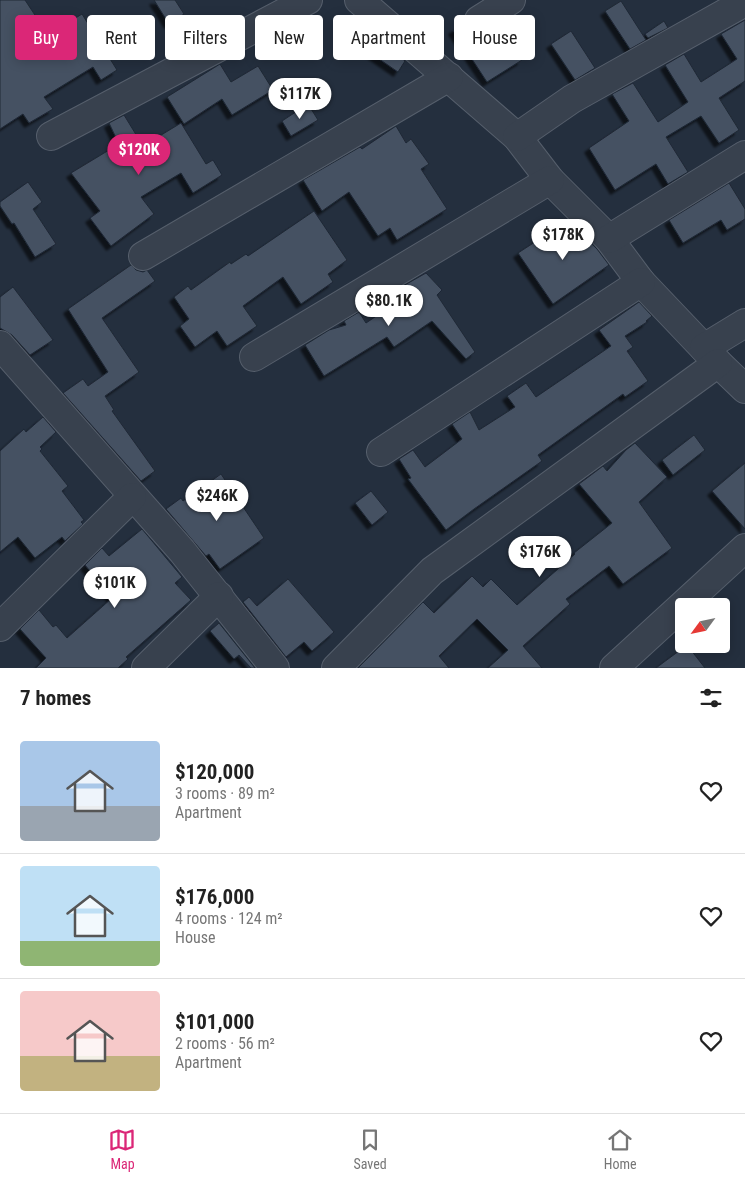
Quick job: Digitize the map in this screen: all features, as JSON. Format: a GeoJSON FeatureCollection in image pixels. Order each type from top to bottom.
{"type":"FeatureCollection","features":[{"type":"Feature","properties":{"kind":"street"},"geometry":{"type":"LineString","coordinates":[[51,136],[308,0]]}},
{"type":"Feature","properties":{"kind":"street"},"geometry":{"type":"LineString","coordinates":[[359,0],[517,136],[550,180],[609,239],[641,282],[745,389]]}},
{"type":"Feature","properties":{"kind":"street"},"geometry":{"type":"LineString","coordinates":[[487,15],[511,0]]}},
{"type":"Feature","properties":{"kind":"street"},"geometry":{"type":"LineString","coordinates":[[517,136],[572,99],[745,2]]}},
{"type":"Feature","properties":{"kind":"street"},"geometry":{"type":"LineString","coordinates":[[143,256],[450,77]]}},
{"type":"Feature","properties":{"kind":"street"},"geometry":{"type":"LineString","coordinates":[[609,239],[745,155]]}},
{"type":"Feature","properties":{"kind":"street"},"geometry":{"type":"LineString","coordinates":[[254,357],[550,180]]}},
{"type":"Feature","properties":{"kind":"street"},"geometry":{"type":"LineString","coordinates":[[381,452],[641,282]]}},
{"type":"Feature","properties":{"kind":"street"},"geometry":{"type":"LineString","coordinates":[[336,668],[432,571],[711,356],[745,323]]}},
{"type":"Feature","properties":{"kind":"street"},"geometry":{"type":"LineString","coordinates":[[0,346],[132,497],[182,551],[275,668]]}},
{"type":"Feature","properties":{"kind":"street"},"geometry":{"type":"LineString","coordinates":[[0,627],[132,497]]}},
{"type":"Feature","properties":{"kind":"street"},"geometry":{"type":"LineString","coordinates":[[614,668],[745,548]]}},
{"type":"Feature","properties":{"kind":"street"},"geometry":{"type":"LineString","coordinates":[[146,668],[219,596]]}},
{"type":"Feature","properties":{"kind":"building"},"geometry":{"type":"Polygon","coordinates":[[[0,0],[25,0],[35,15],[15,15],[15,60],[77,60],[77,17],[82,14],[87,22],[87,60],[111,60],[117,70],[101,80],[93,67],[44,97],[53,109],[29,123],[23,114],[0,129],[0,0]]]}},
{"type":"Feature","properties":{"kind":"building"},"geometry":{"type":"Polygon","coordinates":[[[154,0],[175,0],[184,14],[165,15],[165,18],[154,0]]]}},
{"type":"Feature","properties":{"kind":"building"},"geometry":{"type":"Polygon","coordinates":[[[621,1],[646,40],[630,49],[605,11],[621,1]]]}},
{"type":"Feature","properties":{"kind":"building"},"geometry":{"type":"Polygon","coordinates":[[[745,20],[745,81],[719,98],[739,130],[719,143],[701,116],[666,137],[688,172],[668,184],[656,164],[615,190],[589,148],[629,121],[612,94],[633,83],[658,122],[688,102],[665,65],[684,54],[701,82],[737,59],[721,34],[745,20]]]}},
{"type":"Feature","properties":{"kind":"building"},"geometry":{"type":"Polygon","coordinates":[[[664,21],[668,28],[648,38],[645,34],[664,21]]]}},
{"type":"Feature","properties":{"kind":"building"},"geometry":{"type":"Polygon","coordinates":[[[571,31],[595,68],[575,80],[551,44],[571,31]]]}},
{"type":"Feature","properties":{"kind":"building"},"geometry":{"type":"Polygon","coordinates":[[[381,60],[404,60],[405,61],[398,72],[381,60]]]}},
{"type":"Feature","properties":{"kind":"building"},"geometry":{"type":"Polygon","coordinates":[[[473,60],[522,60],[487,82],[473,60]]]}},
{"type":"Feature","properties":{"kind":"building"},"geometry":{"type":"Polygon","coordinates":[[[220,64],[231,82],[258,66],[273,90],[232,115],[222,99],[184,124],[167,97],[220,64]]]}},
{"type":"Feature","properties":{"kind":"building"},"geometry":{"type":"Polygon","coordinates":[[[308,104],[318,120],[291,136],[282,121],[308,104]]]}},
{"type":"Feature","properties":{"kind":"building"},"geometry":{"type":"Polygon","coordinates":[[[124,115],[143,146],[181,123],[206,164],[213,160],[222,175],[193,193],[181,173],[141,197],[154,214],[111,246],[90,218],[100,211],[71,173],[119,144],[109,123],[124,115]]]}},
{"type":"Feature","properties":{"kind":"building"},"geometry":{"type":"Polygon","coordinates":[[[396,126],[406,143],[411,139],[429,164],[421,169],[447,209],[397,240],[390,228],[378,236],[349,192],[322,211],[303,180],[360,147],[362,149],[396,126]]]}},
{"type":"Feature","properties":{"kind":"building"},"geometry":{"type":"Polygon","coordinates":[[[28,182],[42,202],[33,209],[56,244],[35,257],[14,223],[12,224],[0,206],[0,202],[28,182]]]}},
{"type":"Feature","properties":{"kind":"building"},"geometry":{"type":"Polygon","coordinates":[[[729,183],[745,209],[745,219],[727,230],[721,220],[683,243],[669,220],[729,183]]]}},
{"type":"Feature","properties":{"kind":"building"},"geometry":{"type":"Polygon","coordinates":[[[314,211],[347,260],[328,274],[333,282],[301,304],[283,277],[243,306],[257,326],[227,346],[217,331],[195,347],[180,326],[189,319],[174,297],[188,286],[191,290],[230,262],[231,264],[246,254],[248,256],[314,211]]]}},
{"type":"Feature","properties":{"kind":"building"},"geometry":{"type":"Polygon","coordinates":[[[567,220],[597,249],[609,265],[553,304],[518,253],[538,240],[540,243],[567,220]]]}},
{"type":"Feature","properties":{"kind":"building"},"geometry":{"type":"Polygon","coordinates":[[[131,265],[136,270],[143,272],[147,270],[155,281],[102,318],[139,372],[105,396],[114,410],[112,411],[155,471],[141,481],[63,393],[83,379],[88,386],[108,372],[68,309],[131,265]]]}},
{"type":"Feature","properties":{"kind":"building"},"geometry":{"type":"Polygon","coordinates":[[[426,273],[442,290],[437,295],[475,352],[466,359],[432,321],[394,347],[387,337],[324,376],[305,345],[329,330],[346,325],[344,321],[359,312],[366,323],[409,294],[403,286],[426,273]]]}},
{"type":"Feature","properties":{"kind":"building"},"geometry":{"type":"Polygon","coordinates":[[[13,287],[53,340],[30,355],[12,335],[0,328],[0,297],[13,287]]]}},
{"type":"Feature","properties":{"kind":"building"},"geometry":{"type":"Polygon","coordinates":[[[639,302],[652,316],[647,322],[625,336],[633,347],[627,351],[648,381],[625,397],[623,394],[538,455],[542,461],[446,530],[408,479],[411,478],[399,459],[413,450],[425,467],[462,439],[452,424],[470,412],[479,430],[515,407],[507,396],[526,383],[536,397],[611,346],[599,330],[639,302]]]}},
{"type":"Feature","properties":{"kind":"building"},"geometry":{"type":"Polygon","coordinates":[[[43,417],[56,432],[40,447],[42,449],[40,451],[68,486],[62,491],[84,520],[81,522],[83,524],[65,541],[62,537],[35,558],[18,537],[0,552],[0,451],[24,429],[26,432],[43,417]]]}},
{"type":"Feature","properties":{"kind":"building"},"geometry":{"type":"Polygon","coordinates":[[[694,435],[705,450],[673,475],[662,460],[694,435]]]}},
{"type":"Feature","properties":{"kind":"building"},"geometry":{"type":"Polygon","coordinates":[[[635,443],[667,477],[639,502],[672,548],[623,584],[609,566],[566,599],[570,604],[523,646],[542,668],[488,668],[508,650],[477,619],[439,656],[449,668],[358,668],[423,602],[434,613],[472,576],[483,587],[491,579],[517,605],[574,553],[612,523],[579,484],[603,466],[607,471],[635,443]]]}},
{"type":"Feature","properties":{"kind":"building"},"geometry":{"type":"Polygon","coordinates":[[[745,463],[745,529],[712,491],[745,463]]]}},
{"type":"Feature","properties":{"kind":"building"},"geometry":{"type":"Polygon","coordinates":[[[221,474],[264,538],[220,569],[209,554],[206,556],[166,509],[181,498],[183,501],[221,474]]]}},
{"type":"Feature","properties":{"kind":"building"},"geometry":{"type":"Polygon","coordinates":[[[371,491],[388,512],[372,525],[355,503],[371,491]]]}},
{"type":"Feature","properties":{"kind":"building"},"geometry":{"type":"Polygon","coordinates":[[[142,529],[182,577],[175,583],[191,600],[126,657],[128,659],[118,668],[36,668],[46,658],[20,629],[39,610],[53,627],[56,625],[67,638],[112,598],[85,565],[102,548],[109,556],[142,529]]]}},
{"type":"Feature","properties":{"kind":"building"},"geometry":{"type":"Polygon","coordinates":[[[288,579],[334,632],[312,651],[304,642],[286,657],[243,602],[249,597],[257,606],[288,579]]]}},
{"type":"Feature","properties":{"kind":"building"},"geometry":{"type":"Polygon","coordinates":[[[219,623],[255,668],[251,668],[239,655],[234,659],[210,631],[219,623]]]}},
{"type":"Feature","properties":{"kind":"building"},"geometry":{"type":"Polygon","coordinates":[[[676,653],[693,653],[705,668],[656,668],[676,653]]]}}]}
